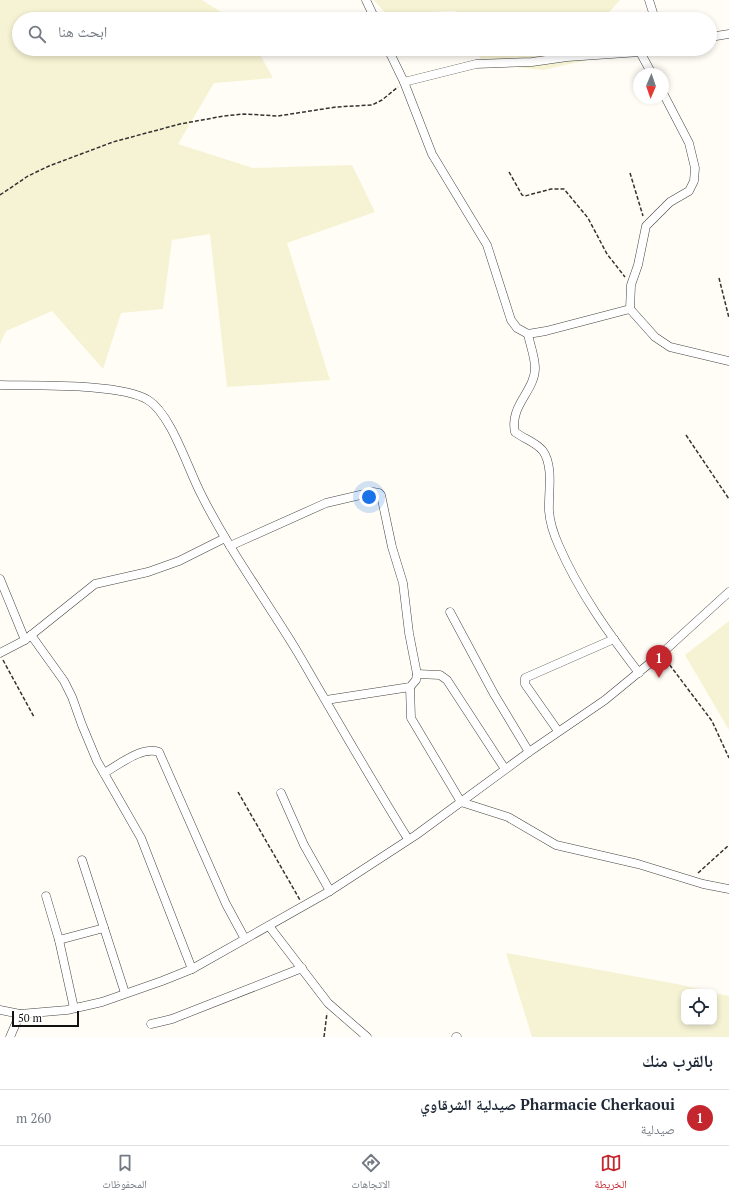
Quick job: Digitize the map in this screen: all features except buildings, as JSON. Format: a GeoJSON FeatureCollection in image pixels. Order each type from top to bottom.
{"type":"FeatureCollection","features":[{"type":"Feature","properties":{"kind":"street"},"geometry":{"type":"LineString","coordinates":[[366,0],[372,12]]}},
{"type":"Feature","properties":{"kind":"street"},"geometry":{"type":"LineString","coordinates":[[649,0],[653,12]]}},
{"type":"Feature","properties":{"kind":"street"},"geometry":{"type":"LineString","coordinates":[[717,36],[729,34]]}},
{"type":"Feature","properties":{"kind":"street"},"geometry":{"type":"LineString","coordinates":[[391,56],[404,82],[432,154],[486,245],[511,320],[517,328],[528,334],[546,331],[630,309]]}},
{"type":"Feature","properties":{"kind":"street"},"geometry":{"type":"LineString","coordinates":[[404,82],[476,64],[532,62],[582,56]]}},
{"type":"Feature","properties":{"kind":"street"},"geometry":{"type":"LineString","coordinates":[[642,56],[649,68]]}},
{"type":"Feature","properties":{"kind":"street"},"geometry":{"type":"LineString","coordinates":[[669,104],[690,143],[695,168],[694,181],[689,191],[670,202],[646,226],[638,265],[631,285],[630,309],[655,337],[670,347],[729,360]]}},
{"type":"Feature","properties":{"kind":"street"},"geometry":{"type":"LineString","coordinates":[[528,334],[535,368],[533,378],[513,418],[516,432],[538,446],[547,459],[551,526],[579,587],[639,673]]}},
{"type":"Feature","properties":{"kind":"street"},"geometry":{"type":"LineString","coordinates":[[0,385],[84,387],[140,396],[154,404],[167,422],[202,496],[225,538],[326,700],[408,839]]}},
{"type":"Feature","properties":{"kind":"street"},"geometry":{"type":"LineString","coordinates":[[230,546],[326,503],[373,492],[380,493],[392,547],[404,588],[409,633],[418,674],[414,684],[410,687],[326,700]]}},
{"type":"Feature","properties":{"kind":"street"},"geometry":{"type":"LineString","coordinates":[[0,654],[28,637],[95,584],[148,572],[179,561],[225,538]]}},
{"type":"Feature","properties":{"kind":"street"},"geometry":{"type":"LineString","coordinates":[[0,579],[28,637],[66,686],[87,739],[104,773],[147,850],[192,969]]}},
{"type":"Feature","properties":{"kind":"street"},"geometry":{"type":"LineString","coordinates":[[0,1010],[20,1014],[52,1012],[74,1008],[125,993],[192,969],[245,940],[330,891],[371,865],[529,752],[605,700],[661,654],[729,592]]}},
{"type":"Feature","properties":{"kind":"street"},"geometry":{"type":"LineString","coordinates":[[450,612],[494,694],[529,752]]}},
{"type":"Feature","properties":{"kind":"street"},"geometry":{"type":"LineString","coordinates":[[558,732],[525,684],[525,678],[614,639]]}},
{"type":"Feature","properties":{"kind":"street"},"geometry":{"type":"LineString","coordinates":[[418,674],[440,674],[447,680],[505,770]]}},
{"type":"Feature","properties":{"kind":"street"},"geometry":{"type":"LineString","coordinates":[[410,687],[411,718],[461,802],[508,817],[556,845],[638,864],[689,880],[729,889]]}},
{"type":"Feature","properties":{"kind":"street"},"geometry":{"type":"LineString","coordinates":[[104,773],[136,755],[146,752],[158,752],[223,898],[245,940]]}},
{"type":"Feature","properties":{"kind":"street"},"geometry":{"type":"LineString","coordinates":[[281,793],[304,845],[330,891]]}},
{"type":"Feature","properties":{"kind":"street"},"geometry":{"type":"LineString","coordinates":[[82,860],[125,993]]}},
{"type":"Feature","properties":{"kind":"street"},"geometry":{"type":"LineString","coordinates":[[46,896],[59,940],[74,1008]]}},
{"type":"Feature","properties":{"kind":"street"},"geometry":{"type":"LineString","coordinates":[[269,926],[328,1003],[367,1037]]}},
{"type":"Feature","properties":{"kind":"street"},"geometry":{"type":"LineString","coordinates":[[59,940],[104,928]]}},
{"type":"Feature","properties":{"kind":"street"},"geometry":{"type":"LineString","coordinates":[[151,1024],[172,1019],[302,968]]}},
{"type":"Feature","properties":{"kind":"street"},"geometry":{"type":"LineString","coordinates":[[10,1037],[20,1014]]}},
{"type":"Feature","properties":{"kind":"path"},"geometry":{"type":"LineString","coordinates":[[0,195],[28,176],[113,142],[180,124],[224,116],[244,114],[278,116],[336,107],[372,105],[382,100],[404,82]]}},
{"type":"Feature","properties":{"kind":"path"},"geometry":{"type":"LineString","coordinates":[[509,172],[522,195],[525,196],[556,188],[564,189],[588,218],[609,258],[631,285]]}},
{"type":"Feature","properties":{"kind":"path"},"geometry":{"type":"LineString","coordinates":[[630,173],[646,226]]}},
{"type":"Feature","properties":{"kind":"path"},"geometry":{"type":"LineString","coordinates":[[719,278],[729,318]]}},
{"type":"Feature","properties":{"kind":"path"},"geometry":{"type":"LineString","coordinates":[[686,435],[729,499]]}},
{"type":"Feature","properties":{"kind":"path"},"geometry":{"type":"LineString","coordinates":[[0,654],[34,717]]}},
{"type":"Feature","properties":{"kind":"path"},"geometry":{"type":"LineString","coordinates":[[661,654],[708,715],[729,758]]}},
{"type":"Feature","properties":{"kind":"path"},"geometry":{"type":"LineString","coordinates":[[238,792],[303,906]]}},
{"type":"Feature","properties":{"kind":"path"},"geometry":{"type":"LineString","coordinates":[[689,880],[729,845]]}},
{"type":"Feature","properties":{"kind":"path"},"geometry":{"type":"LineString","coordinates":[[324,1037],[328,1003]]}},
{"type":"Feature","properties":{"kind":"shaded area"},"geometry":{"type":"Polygon","coordinates":[[[0,0],[202,0],[221,12],[12,12],[12,56],[261,56],[273,78],[214,83],[178,144],[253,168],[352,165],[375,212],[287,243],[330,380],[227,387],[210,234],[172,240],[163,309],[121,313],[103,369],[52,311],[6,331],[0,344],[0,0]]]}},
{"type":"Feature","properties":{"kind":"shaded area"},"geometry":{"type":"Polygon","coordinates":[[[374,0],[620,0],[609,12],[384,12],[374,0]]]}},
{"type":"Feature","properties":{"kind":"shaded area"},"geometry":{"type":"Polygon","coordinates":[[[480,56],[593,56],[592,59],[543,70],[483,63],[480,56]]]}},
{"type":"Feature","properties":{"kind":"shaded area"},"geometry":{"type":"Polygon","coordinates":[[[729,621],[729,730],[685,655],[729,621]]]}},
{"type":"Feature","properties":{"kind":"shaded area"},"geometry":{"type":"Polygon","coordinates":[[[506,953],[699,989],[681,989],[681,1025],[717,1025],[717,994],[729,996],[729,1037],[532,1037],[506,953]]]}},
{"type":"Feature","properties":{"kind":"place","name":"Pharmacie Cherkaoui صيدلية الشرقاوي"},"geometry":{"type":"Point","coordinates":[659,678]}}]}
